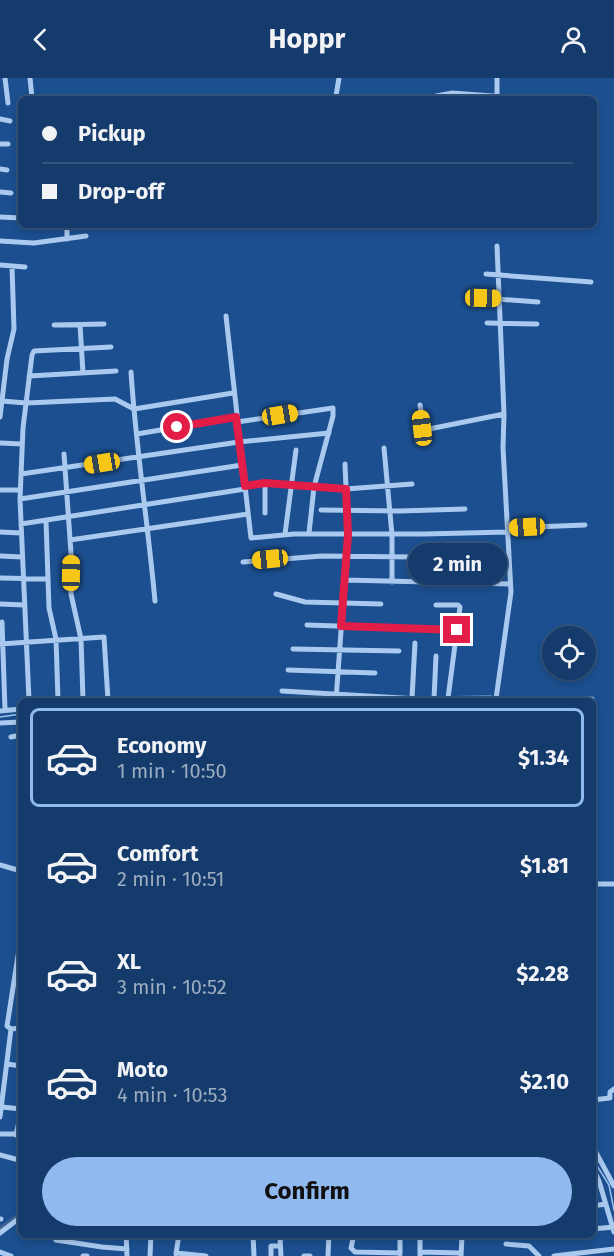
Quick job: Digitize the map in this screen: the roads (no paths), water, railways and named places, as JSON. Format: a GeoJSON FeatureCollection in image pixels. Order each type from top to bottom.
{"type":"FeatureCollection","features":[{"type":"Feature","properties":{"kind":"street"},"geometry":{"type":"LineString","coordinates":[[5,78],[8,103]]}},
{"type":"Feature","properties":{"kind":"street"},"geometry":{"type":"LineString","coordinates":[[30,78],[32,96]]}},
{"type":"Feature","properties":{"kind":"street"},"geometry":{"type":"LineString","coordinates":[[336,96],[339,78]]}},
{"type":"Feature","properties":{"kind":"street"},"geometry":{"type":"LineString","coordinates":[[436,96],[452,93],[497,96],[497,78]]}},
{"type":"Feature","properties":{"kind":"street"},"geometry":{"type":"LineString","coordinates":[[0,119],[10,121]]}},
{"type":"Feature","properties":{"kind":"street"},"geometry":{"type":"LineString","coordinates":[[0,144],[8,144]]}},
{"type":"Feature","properties":{"kind":"street"},"geometry":{"type":"LineString","coordinates":[[0,169],[7,170]]}},
{"type":"Feature","properties":{"kind":"street"},"geometry":{"type":"LineString","coordinates":[[0,192],[11,193]]}},
{"type":"Feature","properties":{"kind":"street"},"geometry":{"type":"LineString","coordinates":[[0,217],[18,218]]}},
{"type":"Feature","properties":{"kind":"street"},"geometry":{"type":"LineString","coordinates":[[67,228],[67,238]]}},
{"type":"Feature","properties":{"kind":"street"},"geometry":{"type":"LineString","coordinates":[[0,241],[34,243],[86,236]]}},
{"type":"Feature","properties":{"kind":"street"},"geometry":{"type":"LineString","coordinates":[[494,698],[505,640],[510,584],[497,246]]}},
{"type":"Feature","properties":{"kind":"street"},"geometry":{"type":"LineString","coordinates":[[0,265],[25,267]]}},
{"type":"Feature","properties":{"kind":"street"},"geometry":{"type":"LineString","coordinates":[[0,417],[7,359],[14,329],[12,266]]}},
{"type":"Feature","properties":{"kind":"street"},"geometry":{"type":"LineString","coordinates":[[486,274],[591,282]]}},
{"type":"Feature","properties":{"kind":"street"},"geometry":{"type":"LineString","coordinates":[[483,298],[538,302]]}},
{"type":"Feature","properties":{"kind":"street"},"geometry":{"type":"LineString","coordinates":[[226,316],[251,538],[309,533],[392,535],[585,525]]}},
{"type":"Feature","properties":{"kind":"street"},"geometry":{"type":"LineString","coordinates":[[486,322],[537,324]]}},
{"type":"Feature","properties":{"kind":"street"},"geometry":{"type":"LineString","coordinates":[[54,325],[104,324]]}},
{"type":"Feature","properties":{"kind":"street"},"geometry":{"type":"LineString","coordinates":[[80,325],[83,373]]}},
{"type":"Feature","properties":{"kind":"street"},"geometry":{"type":"LineString","coordinates":[[29,698],[20,490],[22,444],[32,355],[34,351],[111,346]]}},
{"type":"Feature","properties":{"kind":"street"},"geometry":{"type":"LineString","coordinates":[[29,376],[116,371]]}},
{"type":"Feature","properties":{"kind":"street"},"geometry":{"type":"LineString","coordinates":[[131,372],[155,601]]}},
{"type":"Feature","properties":{"kind":"street"},"geometry":{"type":"LineString","coordinates":[[2,401],[26,403],[115,399],[134,409],[233,393]]}},
{"type":"Feature","properties":{"kind":"street"},"geometry":{"type":"LineString","coordinates":[[420,405],[424,430],[504,414]]}},
{"type":"Feature","properties":{"kind":"street"},"geometry":{"type":"LineString","coordinates":[[137,434],[331,407],[333,416],[309,533]]}},
{"type":"Feature","properties":{"kind":"street"},"geometry":{"type":"LineString","coordinates":[[21,474],[239,442],[329,433]]}},
{"type":"Feature","properties":{"kind":"street"},"geometry":{"type":"LineString","coordinates":[[0,443],[22,444]]}},
{"type":"Feature","properties":{"kind":"street"},"geometry":{"type":"LineString","coordinates":[[384,448],[392,535],[393,582]]}},
{"type":"Feature","properties":{"kind":"street"},"geometry":{"type":"LineString","coordinates":[[285,534],[296,450]]}},
{"type":"Feature","properties":{"kind":"street"},"geometry":{"type":"LineString","coordinates":[[64,454],[72,605],[81,639],[83,698]]}},
{"type":"Feature","properties":{"kind":"street"},"geometry":{"type":"LineString","coordinates":[[282,691],[336,698],[348,535],[345,464]]}},
{"type":"Feature","properties":{"kind":"street"},"geometry":{"type":"LineString","coordinates":[[20,499],[242,465]]}},
{"type":"Feature","properties":{"kind":"street"},"geometry":{"type":"LineString","coordinates":[[21,524],[144,506],[265,483],[346,489],[412,484]]}},
{"type":"Feature","properties":{"kind":"street"},"geometry":{"type":"LineString","coordinates":[[265,483],[265,513]]}},
{"type":"Feature","properties":{"kind":"street"},"geometry":{"type":"LineString","coordinates":[[0,490],[20,490]]}},
{"type":"Feature","properties":{"kind":"street"},"geometry":{"type":"LineString","coordinates":[[321,510],[465,509]]}},
{"type":"Feature","properties":{"kind":"street"},"geometry":{"type":"LineString","coordinates":[[70,540],[248,514]]}},
{"type":"Feature","properties":{"kind":"street"},"geometry":{"type":"LineString","coordinates":[[46,521],[47,579],[49,608],[56,639],[58,698]]}},
{"type":"Feature","properties":{"kind":"street"},"geometry":{"type":"LineString","coordinates":[[0,532],[21,533]]}},
{"type":"Feature","properties":{"kind":"street"},"geometry":{"type":"LineString","coordinates":[[0,556],[22,557]]}},
{"type":"Feature","properties":{"kind":"street"},"geometry":{"type":"LineString","coordinates":[[243,562],[298,557],[509,558]]}},
{"type":"Feature","properties":{"kind":"street"},"geometry":{"type":"LineString","coordinates":[[0,578],[47,579]]}},
{"type":"Feature","properties":{"kind":"street"},"geometry":{"type":"LineString","coordinates":[[344,580],[510,584]]}},
{"type":"Feature","properties":{"kind":"street"},"geometry":{"type":"LineString","coordinates":[[276,594],[305,602],[381,604]]}},
{"type":"Feature","properties":{"kind":"street"},"geometry":{"type":"LineString","coordinates":[[0,604],[24,605]]}},
{"type":"Feature","properties":{"kind":"street"},"geometry":{"type":"LineString","coordinates":[[436,606],[459,606],[447,698]]}},
{"type":"Feature","properties":{"kind":"street"},"geometry":{"type":"LineString","coordinates":[[2,622],[3,711],[18,709]]}},
{"type":"Feature","properties":{"kind":"street"},"geometry":{"type":"LineString","coordinates":[[307,625],[457,630]]}},
{"type":"Feature","properties":{"kind":"street"},"geometry":{"type":"LineString","coordinates":[[1,643],[104,637],[108,698]]}},
{"type":"Feature","properties":{"kind":"street"},"geometry":{"type":"LineString","coordinates":[[415,643],[416,698]]}},
{"type":"Feature","properties":{"kind":"street"},"geometry":{"type":"LineString","coordinates":[[294,649],[399,651]]}},
{"type":"Feature","properties":{"kind":"street"},"geometry":{"type":"LineString","coordinates":[[434,698],[436,656]]}},
{"type":"Feature","properties":{"kind":"street"},"geometry":{"type":"LineString","coordinates":[[288,670],[375,673]]}},
{"type":"Feature","properties":{"kind":"street"},"geometry":{"type":"LineString","coordinates":[[0,723],[18,722]]}},
{"type":"Feature","properties":{"kind":"street"},"geometry":{"type":"LineString","coordinates":[[11,737],[18,736]]}},
{"type":"Feature","properties":{"kind":"street"},"geometry":{"type":"LineString","coordinates":[[0,865],[18,870]]}},
{"type":"Feature","properties":{"kind":"street"},"geometry":{"type":"LineString","coordinates":[[596,884],[614,884]]}},
{"type":"Feature","properties":{"kind":"street"},"geometry":{"type":"LineString","coordinates":[[0,1117],[9,1028],[18,969]]}},
{"type":"Feature","properties":{"kind":"street"},"geometry":{"type":"LineString","coordinates":[[9,1028],[18,1028]]}},
{"type":"Feature","properties":{"kind":"street"},"geometry":{"type":"LineString","coordinates":[[7,1064],[18,1066]]}},
{"type":"Feature","properties":{"kind":"street"},"geometry":{"type":"LineString","coordinates":[[596,1100],[610,1098],[610,1092],[614,1089]]}},
{"type":"Feature","properties":{"kind":"street"},"geometry":{"type":"LineString","coordinates":[[2,1107],[18,1110]]}},
{"type":"Feature","properties":{"kind":"street"},"geometry":{"type":"LineString","coordinates":[[0,1134],[18,1134]]}},
{"type":"Feature","properties":{"kind":"street"},"geometry":{"type":"LineString","coordinates":[[596,1152],[614,1186]]}},
{"type":"Feature","properties":{"kind":"street"},"geometry":{"type":"LineString","coordinates":[[0,1155],[18,1160]]}},
{"type":"Feature","properties":{"kind":"street"},"geometry":{"type":"LineString","coordinates":[[596,1229],[614,1229],[598,1180],[608,1174]]}},
{"type":"Feature","properties":{"kind":"street"},"geometry":{"type":"LineString","coordinates":[[596,1205],[606,1204]]}},
{"type":"Feature","properties":{"kind":"street"},"geometry":{"type":"LineString","coordinates":[[0,1233],[18,1219]]}},
{"type":"Feature","properties":{"kind":"street"},"geometry":{"type":"LineString","coordinates":[[126,1238],[127,1256]]}},
{"type":"Feature","properties":{"kind":"street"},"geometry":{"type":"LineString","coordinates":[[150,1256],[151,1238]]}},
{"type":"Feature","properties":{"kind":"street"},"geometry":{"type":"LineString","coordinates":[[178,1238],[176,1255],[206,1256]]}},
{"type":"Feature","properties":{"kind":"street"},"geometry":{"type":"LineString","coordinates":[[253,1238],[254,1256]]}},
{"type":"Feature","properties":{"kind":"street"},"geometry":{"type":"LineString","coordinates":[[280,1238],[281,1256]]}},
{"type":"Feature","properties":{"kind":"street"},"geometry":{"type":"LineString","coordinates":[[327,1238],[328,1256]]}},
{"type":"Feature","properties":{"kind":"street"},"geometry":{"type":"LineString","coordinates":[[353,1238],[351,1248],[355,1252],[400,1255],[400,1238]]}},
{"type":"Feature","properties":{"kind":"street"},"geometry":{"type":"LineString","coordinates":[[420,1238],[420,1254],[461,1255],[462,1238]]}},
{"type":"Feature","properties":{"kind":"street"},"geometry":{"type":"LineString","coordinates":[[56,1240],[127,1249]]}},
{"type":"Feature","properties":{"kind":"street"},"geometry":{"type":"LineString","coordinates":[[506,1244],[529,1246],[539,1256]]}},
{"type":"Feature","properties":{"kind":"street"},"geometry":{"type":"LineString","coordinates":[[271,1256],[271,1246],[280,1246]]}},
{"type":"Feature","properties":{"kind":"street"},"geometry":{"type":"LineString","coordinates":[[554,1256],[614,1249]]}},
{"type":"Feature","properties":{"kind":"street"},"geometry":{"type":"LineString","coordinates":[[0,1252],[11,1256]]}},
{"type":"Feature","properties":{"kind":"street"},"geometry":{"type":"LineString","coordinates":[[304,1256],[310,1256]]}},
{"type":"Feature","properties":{"kind":"waterway"},"geometry":{"type":"LineString","coordinates":[[0,717],[18,714]]}},
{"type":"Feature","properties":{"kind":"waterway"},"geometry":{"type":"LineString","coordinates":[[596,1164],[609,1185],[614,1210]]}},
{"type":"Feature","properties":{"kind":"waterway"},"geometry":{"type":"LineString","coordinates":[[0,1229],[18,1216]]}}]}
